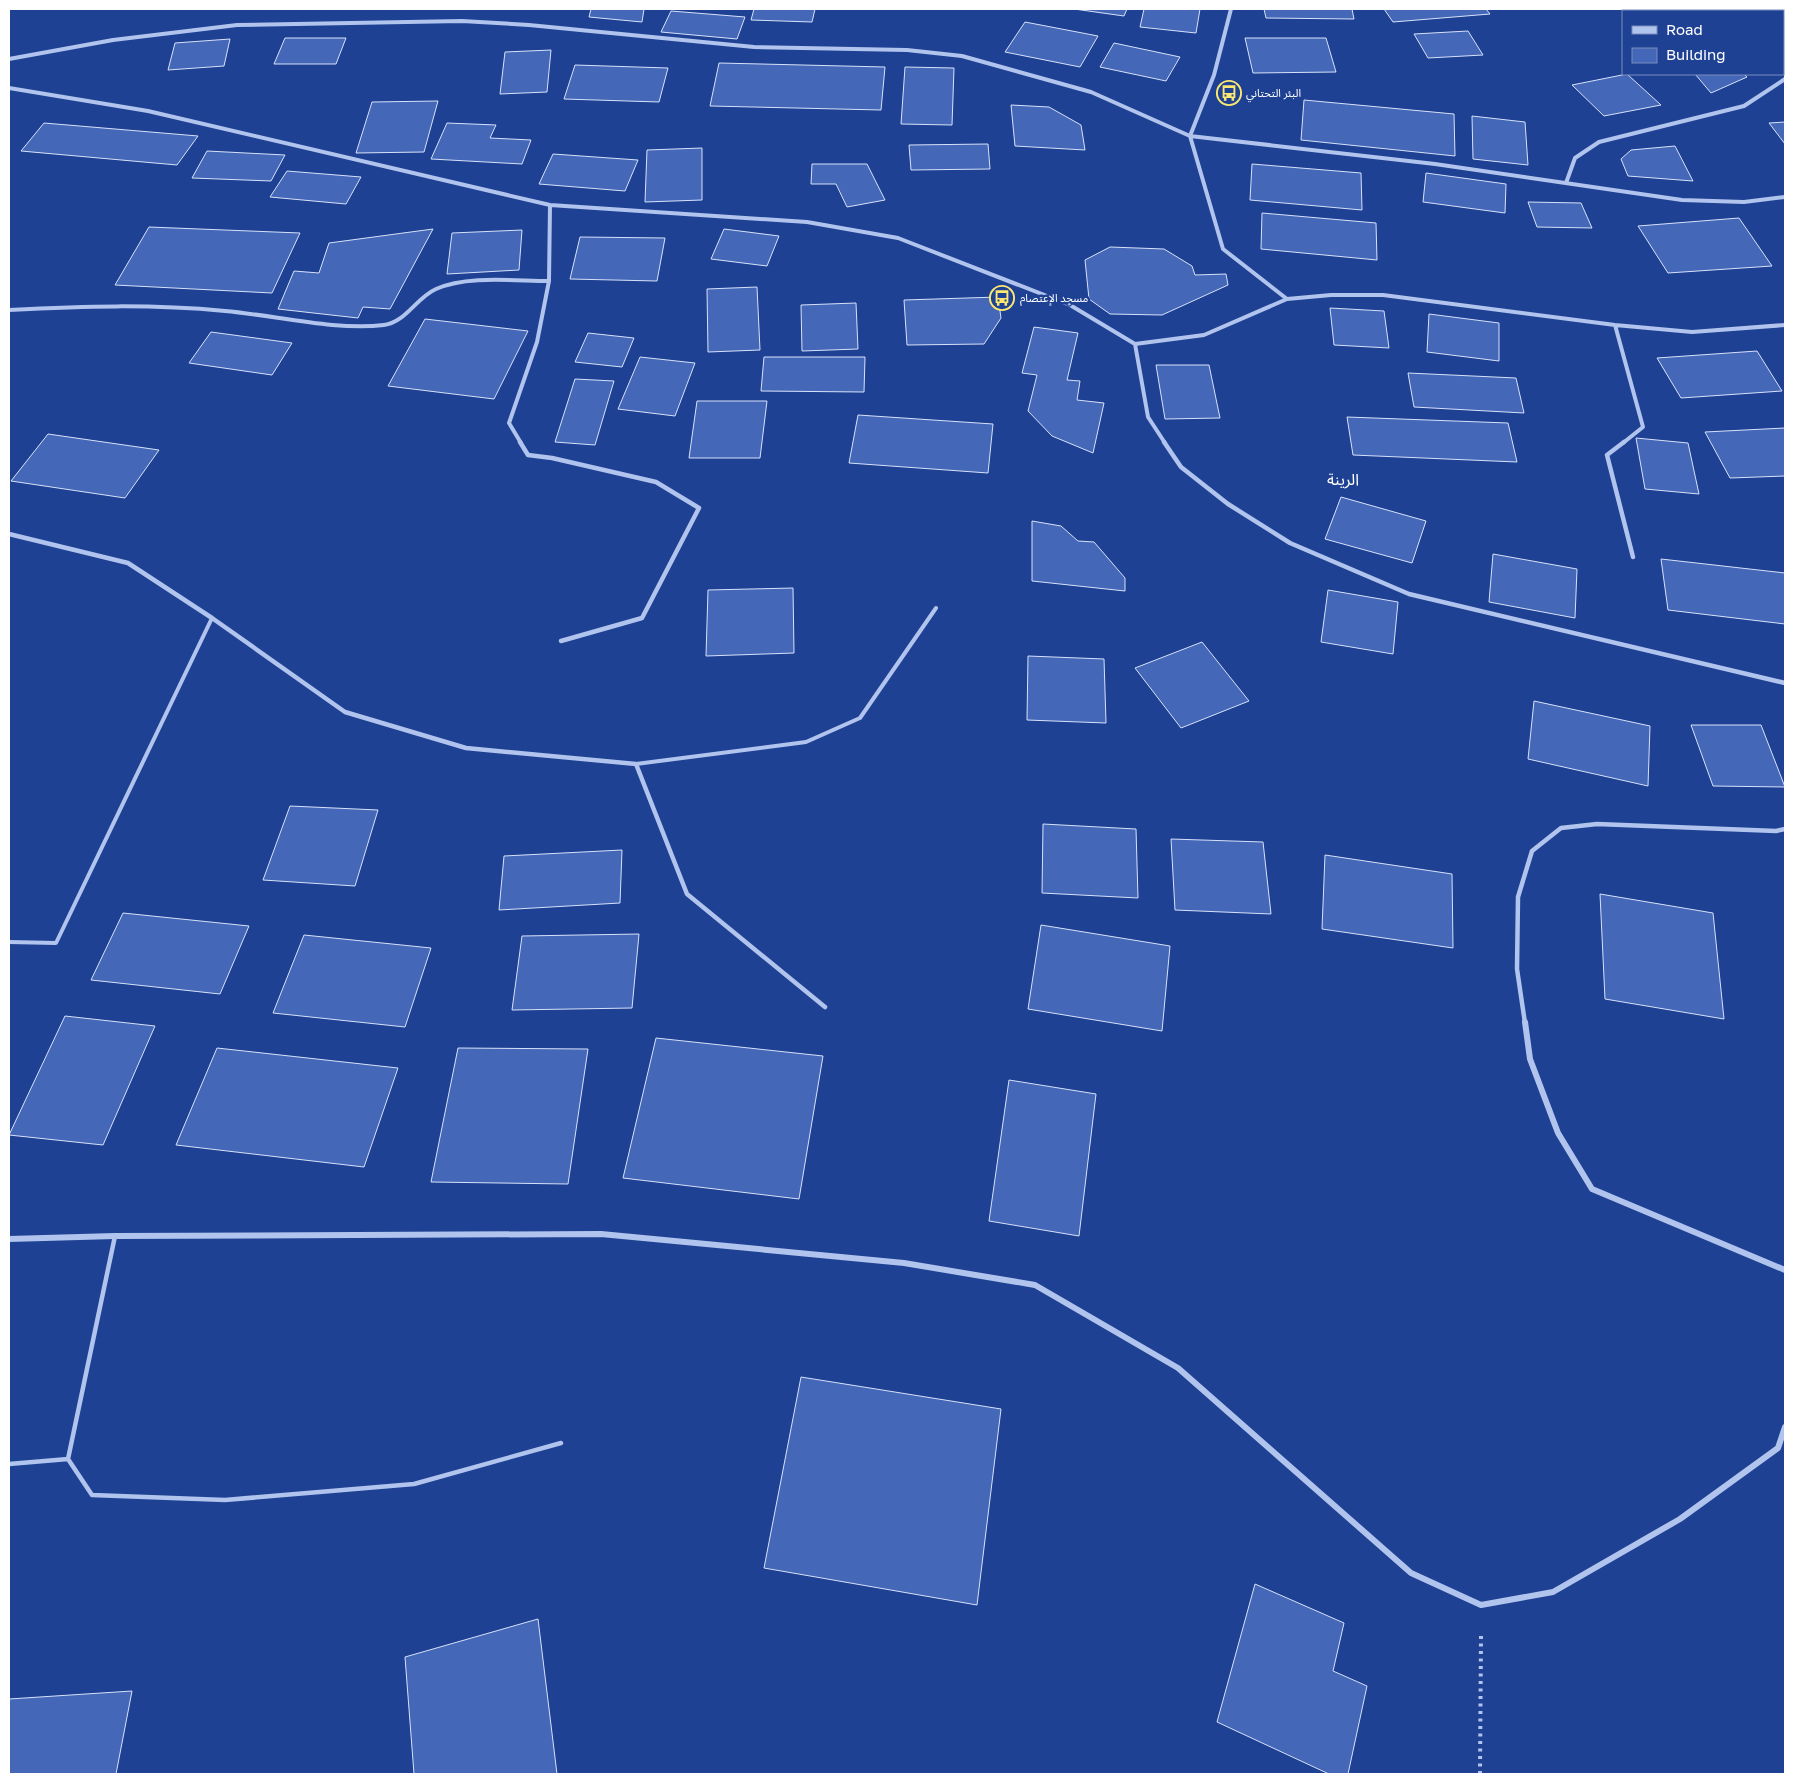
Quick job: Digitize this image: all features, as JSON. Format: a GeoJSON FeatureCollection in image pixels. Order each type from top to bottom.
{"type":"FeatureCollection","features":[{"type":"Feature","properties":{"kind":"street"},"geometry":{"type":"LineString","coordinates":[[1231,9],[1214,75],[1190,136],[1223,249],[1288,299]]}},
{"type":"Feature","properties":{"kind":"street"},"geometry":{"type":"LineString","coordinates":[[9,59],[113,40],[237,25],[462,22],[529,25],[754,47],[907,50],[962,56],[1090,92],[1190,136],[1435,164],[1682,200],[1744,202],[1785,197]]}},
{"type":"Feature","properties":{"kind":"street"},"geometry":{"type":"LineString","coordinates":[[1566,183],[1575,158],[1598,142],[1744,106],[1785,79]]}},
{"type":"Feature","properties":{"kind":"street"},"geometry":{"type":"LineString","coordinates":[[9,88],[148,111],[550,205],[807,222],[898,238],[1070,305],[1136,344],[1204,335],[1288,299],[1331,295],[1383,295],[1615,325],[1692,332],[1785,325]]}},
{"type":"Feature","properties":{"kind":"street"},"geometry":{"type":"LineString","coordinates":[[550,205],[548,281],[537,342],[509,423],[528,455],[552,458],[656,482],[699,508],[642,618],[561,641]]}},
{"type":"Feature","properties":{"kind":"street"},"geometry":{"type":"LineString","coordinates":[[9,310],[128,304],[228,311],[360,326],[387,324],[402,318],[412,310],[422,297],[437,288],[458,283],[548,281]]}},
{"type":"Feature","properties":{"kind":"street"},"geometry":{"type":"LineString","coordinates":[[1615,325],[1643,427],[1607,455],[1633,557]]}},
{"type":"Feature","properties":{"kind":"street"},"geometry":{"type":"LineString","coordinates":[[1136,344],[1148,417],[1181,467],[1228,504],[1290,543],[1409,594],[1785,684]]}},
{"type":"Feature","properties":{"kind":"street"},"geometry":{"type":"LineString","coordinates":[[9,534],[128,563],[212,618],[345,712],[466,748],[636,764],[686,894],[825,1007]]}},
{"type":"Feature","properties":{"kind":"street"},"geometry":{"type":"LineString","coordinates":[[1785,829],[1776,831],[1681,829],[1597,824],[1561,828],[1532,851],[1518,897],[1517,969],[1530,1059],[1558,1133],[1592,1188],[1785,1270]]}},
{"type":"Feature","properties":{"kind":"street"},"geometry":{"type":"LineString","coordinates":[[9,1239],[115,1236],[601,1234],[904,1263],[1035,1285],[1178,1368],[1411,1573],[1481,1605],[1552,1592],[1680,1519],[1778,1448],[1785,1427]]}},
{"type":"Feature","properties":{"kind":"lane"},"geometry":{"type":"LineString","coordinates":[[636,764],[806,742],[860,718],[936,608]]}},
{"type":"Feature","properties":{"kind":"lane"},"geometry":{"type":"LineString","coordinates":[[9,942],[56,943],[212,618]]}},
{"type":"Feature","properties":{"kind":"lane"},"geometry":{"type":"LineString","coordinates":[[115,1236],[68,1459],[92,1495],[225,1500],[414,1484],[561,1443]]}},
{"type":"Feature","properties":{"kind":"lane"},"geometry":{"type":"LineString","coordinates":[[9,1464],[68,1459]]}},
{"type":"Feature","properties":{"kind":"path"},"geometry":{"type":"LineString","coordinates":[[1480,1774],[1481,1605]]}},
{"type":"Feature","properties":{"kind":"building"},"geometry":{"type":"Polygon","coordinates":[[[591,9],[644,9],[642,22],[589,17],[591,9]]]}},
{"type":"Feature","properties":{"kind":"building"},"geometry":{"type":"Polygon","coordinates":[[[754,9],[815,9],[812,22],[751,20],[754,9]]]}},
{"type":"Feature","properties":{"kind":"building"},"geometry":{"type":"Polygon","coordinates":[[[1074,9],[1127,9],[1124,16],[1074,9]]]}},
{"type":"Feature","properties":{"kind":"building"},"geometry":{"type":"Polygon","coordinates":[[[1144,9],[1200,9],[1196,33],[1140,27],[1144,9]]]}},
{"type":"Feature","properties":{"kind":"building"},"geometry":{"type":"Polygon","coordinates":[[[1264,9],[1352,9],[1354,19],[1266,18],[1264,9]]]}},
{"type":"Feature","properties":{"kind":"building"},"geometry":{"type":"Polygon","coordinates":[[[1384,9],[1486,9],[1490,14],[1393,22],[1384,9]]]}},
{"type":"Feature","properties":{"kind":"building"},"geometry":{"type":"Polygon","coordinates":[[[1691,9],[1753,10],[1692,10],[1691,9]]]}},
{"type":"Feature","properties":{"kind":"building"},"geometry":{"type":"Polygon","coordinates":[[[671,11],[745,17],[737,39],[661,32],[671,11]]]}},
{"type":"Feature","properties":{"kind":"building"},"geometry":{"type":"Polygon","coordinates":[[[1025,22],[1098,36],[1080,67],[1005,52],[1025,22]]]}},
{"type":"Feature","properties":{"kind":"building"},"geometry":{"type":"Polygon","coordinates":[[[1468,31],[1483,55],[1428,58],[1414,34],[1468,31]]]}},
{"type":"Feature","properties":{"kind":"building"},"geometry":{"type":"Polygon","coordinates":[[[285,38],[346,38],[336,64],[274,64],[285,38]]]}},
{"type":"Feature","properties":{"kind":"building"},"geometry":{"type":"Polygon","coordinates":[[[1245,38],[1326,38],[1336,72],[1253,73],[1245,38]]]}},
{"type":"Feature","properties":{"kind":"building"},"geometry":{"type":"Polygon","coordinates":[[[230,39],[224,66],[168,70],[175,43],[230,39]]]}},
{"type":"Feature","properties":{"kind":"building"},"geometry":{"type":"Polygon","coordinates":[[[1114,43],[1180,57],[1166,81],[1100,67],[1114,43]]]}},
{"type":"Feature","properties":{"kind":"building"},"geometry":{"type":"Polygon","coordinates":[[[551,50],[547,92],[500,94],[505,52],[551,50]]]}},
{"type":"Feature","properties":{"kind":"building"},"geometry":{"type":"Polygon","coordinates":[[[719,63],[885,67],[881,110],[710,106],[719,63]]]}},
{"type":"Feature","properties":{"kind":"building"},"geometry":{"type":"Polygon","coordinates":[[[575,65],[668,68],[659,102],[564,99],[575,65]]]}},
{"type":"Feature","properties":{"kind":"building"},"geometry":{"type":"Polygon","coordinates":[[[905,67],[954,68],[952,125],[901,124],[905,67]]]}},
{"type":"Feature","properties":{"kind":"building"},"geometry":{"type":"Polygon","coordinates":[[[1628,75],[1661,105],[1604,116],[1572,85],[1628,75]]]}},
{"type":"Feature","properties":{"kind":"building"},"geometry":{"type":"Polygon","coordinates":[[[1696,75],[1745,75],[1747,77],[1711,93],[1696,75]]]}},
{"type":"Feature","properties":{"kind":"building"},"geometry":{"type":"Polygon","coordinates":[[[1304,100],[1454,114],[1455,156],[1301,140],[1304,100]]]}},
{"type":"Feature","properties":{"kind":"building"},"geometry":{"type":"Polygon","coordinates":[[[438,101],[424,152],[356,153],[372,102],[438,101]]]}},
{"type":"Feature","properties":{"kind":"building"},"geometry":{"type":"Polygon","coordinates":[[[1011,105],[1049,107],[1081,125],[1085,150],[1015,146],[1011,105]]]}},
{"type":"Feature","properties":{"kind":"building"},"geometry":{"type":"Polygon","coordinates":[[[1472,116],[1525,122],[1528,165],[1473,159],[1472,116]]]}},
{"type":"Feature","properties":{"kind":"building"},"geometry":{"type":"Polygon","coordinates":[[[1785,122],[1785,144],[1769,123],[1785,122]]]}},
{"type":"Feature","properties":{"kind":"building"},"geometry":{"type":"Polygon","coordinates":[[[44,123],[198,136],[177,165],[21,151],[44,123]]]}},
{"type":"Feature","properties":{"kind":"building"},"geometry":{"type":"Polygon","coordinates":[[[447,123],[496,125],[490,138],[531,140],[522,164],[431,159],[447,123]]]}},
{"type":"Feature","properties":{"kind":"building"},"geometry":{"type":"Polygon","coordinates":[[[988,144],[990,169],[911,170],[909,145],[988,144]]]}},
{"type":"Feature","properties":{"kind":"building"},"geometry":{"type":"Polygon","coordinates":[[[1675,146],[1693,181],[1628,176],[1621,159],[1631,150],[1675,146]]]}},
{"type":"Feature","properties":{"kind":"building"},"geometry":{"type":"Polygon","coordinates":[[[702,148],[702,200],[645,202],[647,150],[702,148]]]}},
{"type":"Feature","properties":{"kind":"building"},"geometry":{"type":"Polygon","coordinates":[[[207,151],[285,155],[271,181],[192,178],[207,151]]]}},
{"type":"Feature","properties":{"kind":"building"},"geometry":{"type":"Polygon","coordinates":[[[553,154],[638,160],[625,191],[539,184],[553,154]]]}},
{"type":"Feature","properties":{"kind":"building"},"geometry":{"type":"Polygon","coordinates":[[[812,164],[867,164],[885,200],[847,207],[836,184],[811,184],[812,164]]]}},
{"type":"Feature","properties":{"kind":"building"},"geometry":{"type":"Polygon","coordinates":[[[1252,164],[1361,173],[1362,210],[1250,200],[1252,164]]]}},
{"type":"Feature","properties":{"kind":"building"},"geometry":{"type":"Polygon","coordinates":[[[287,171],[361,177],[346,204],[270,197],[287,171]]]}},
{"type":"Feature","properties":{"kind":"building"},"geometry":{"type":"Polygon","coordinates":[[[1426,173],[1506,184],[1505,213],[1423,202],[1426,173]]]}},
{"type":"Feature","properties":{"kind":"building"},"geometry":{"type":"Polygon","coordinates":[[[1528,202],[1581,203],[1592,228],[1537,227],[1528,202]]]}},
{"type":"Feature","properties":{"kind":"building"},"geometry":{"type":"Polygon","coordinates":[[[1262,213],[1376,223],[1377,260],[1261,249],[1262,213]]]}},
{"type":"Feature","properties":{"kind":"building"},"geometry":{"type":"Polygon","coordinates":[[[1739,218],[1772,266],[1668,273],[1638,226],[1739,218]]]}},
{"type":"Feature","properties":{"kind":"building"},"geometry":{"type":"Polygon","coordinates":[[[149,227],[300,233],[272,293],[115,285],[149,227]]]}},
{"type":"Feature","properties":{"kind":"building"},"geometry":{"type":"Polygon","coordinates":[[[433,229],[390,309],[363,307],[358,318],[278,309],[294,271],[319,273],[329,243],[433,229]]]}},
{"type":"Feature","properties":{"kind":"building"},"geometry":{"type":"Polygon","coordinates":[[[724,229],[779,236],[767,266],[711,259],[724,229]]]}},
{"type":"Feature","properties":{"kind":"building"},"geometry":{"type":"Polygon","coordinates":[[[522,230],[519,270],[447,274],[452,233],[522,230]]]}},
{"type":"Feature","properties":{"kind":"building"},"geometry":{"type":"Polygon","coordinates":[[[580,237],[665,238],[657,281],[570,279],[580,237]]]}},
{"type":"Feature","properties":{"kind":"building"},"geometry":{"type":"Polygon","coordinates":[[[1110,247],[1164,249],[1192,266],[1195,275],[1226,274],[1228,285],[1162,315],[1110,314],[1089,299],[1085,260],[1110,247]]]}},
{"type":"Feature","properties":{"kind":"building"},"geometry":{"type":"Polygon","coordinates":[[[757,287],[760,350],[708,352],[707,289],[757,287]]]}},
{"type":"Feature","properties":{"kind":"building"},"geometry":{"type":"Polygon","coordinates":[[[998,297],[1001,318],[984,344],[907,345],[904,300],[998,297]]]}},
{"type":"Feature","properties":{"kind":"building"},"geometry":{"type":"Polygon","coordinates":[[[856,303],[858,349],[802,351],[801,305],[856,303]]]}},
{"type":"Feature","properties":{"kind":"building"},"geometry":{"type":"Polygon","coordinates":[[[1330,308],[1384,311],[1389,348],[1334,345],[1330,308]]]}},
{"type":"Feature","properties":{"kind":"building"},"geometry":{"type":"Polygon","coordinates":[[[1429,314],[1499,323],[1499,361],[1427,352],[1429,314]]]}},
{"type":"Feature","properties":{"kind":"building"},"geometry":{"type":"Polygon","coordinates":[[[425,319],[528,331],[494,399],[388,386],[425,319]]]}},
{"type":"Feature","properties":{"kind":"building"},"geometry":{"type":"Polygon","coordinates":[[[1034,327],[1078,333],[1067,380],[1080,381],[1077,400],[1104,403],[1093,453],[1052,436],[1028,411],[1037,375],[1022,373],[1034,327]]]}},
{"type":"Feature","properties":{"kind":"building"},"geometry":{"type":"Polygon","coordinates":[[[211,332],[292,343],[272,375],[189,363],[211,332]]]}},
{"type":"Feature","properties":{"kind":"building"},"geometry":{"type":"Polygon","coordinates":[[[588,333],[634,338],[622,367],[575,362],[588,333]]]}},
{"type":"Feature","properties":{"kind":"building"},"geometry":{"type":"Polygon","coordinates":[[[1757,351],[1782,391],[1681,398],[1657,358],[1757,351]]]}},
{"type":"Feature","properties":{"kind":"building"},"geometry":{"type":"Polygon","coordinates":[[[640,357],[695,363],[675,416],[618,409],[640,357]]]}},
{"type":"Feature","properties":{"kind":"building"},"geometry":{"type":"Polygon","coordinates":[[[764,357],[865,357],[864,392],[761,391],[764,357]]]}},
{"type":"Feature","properties":{"kind":"building"},"geometry":{"type":"Polygon","coordinates":[[[1156,365],[1209,365],[1220,418],[1165,419],[1156,365]]]}},
{"type":"Feature","properties":{"kind":"building"},"geometry":{"type":"Polygon","coordinates":[[[1408,373],[1516,378],[1524,413],[1414,407],[1408,373]]]}},
{"type":"Feature","properties":{"kind":"building"},"geometry":{"type":"Polygon","coordinates":[[[575,379],[614,381],[595,445],[555,442],[575,379]]]}},
{"type":"Feature","properties":{"kind":"building"},"geometry":{"type":"Polygon","coordinates":[[[697,401],[767,401],[760,458],[689,458],[697,401]]]}},
{"type":"Feature","properties":{"kind":"building"},"geometry":{"type":"Polygon","coordinates":[[[858,415],[993,424],[988,473],[849,463],[858,415]]]}},
{"type":"Feature","properties":{"kind":"building"},"geometry":{"type":"Polygon","coordinates":[[[1347,417],[1508,423],[1517,462],[1353,455],[1347,417]]]}},
{"type":"Feature","properties":{"kind":"building"},"geometry":{"type":"Polygon","coordinates":[[[1785,428],[1785,476],[1730,478],[1705,432],[1785,428]]]}},
{"type":"Feature","properties":{"kind":"building"},"geometry":{"type":"Polygon","coordinates":[[[48,434],[159,450],[125,498],[11,481],[48,434]]]}},
{"type":"Feature","properties":{"kind":"building"},"geometry":{"type":"Polygon","coordinates":[[[1636,438],[1688,443],[1699,494],[1645,489],[1636,438]]]}},
{"type":"Feature","properties":{"kind":"building"},"geometry":{"type":"Polygon","coordinates":[[[1341,497],[1426,521],[1412,563],[1325,539],[1341,497]]]}},
{"type":"Feature","properties":{"kind":"building"},"geometry":{"type":"Polygon","coordinates":[[[1032,521],[1061,526],[1078,541],[1094,542],[1125,578],[1125,591],[1032,581],[1032,521]]]}},
{"type":"Feature","properties":{"kind":"building"},"geometry":{"type":"Polygon","coordinates":[[[1493,554],[1577,569],[1575,618],[1489,602],[1493,554]]]}},
{"type":"Feature","properties":{"kind":"building"},"geometry":{"type":"Polygon","coordinates":[[[1661,559],[1785,573],[1785,624],[1668,610],[1661,559]]]}},
{"type":"Feature","properties":{"kind":"building"},"geometry":{"type":"Polygon","coordinates":[[[793,588],[794,653],[706,656],[708,590],[793,588]]]}},
{"type":"Feature","properties":{"kind":"building"},"geometry":{"type":"Polygon","coordinates":[[[1328,590],[1398,602],[1393,654],[1321,642],[1328,590]]]}},
{"type":"Feature","properties":{"kind":"building"},"geometry":{"type":"Polygon","coordinates":[[[1202,642],[1249,701],[1181,728],[1135,668],[1202,642]]]}},
{"type":"Feature","properties":{"kind":"building"},"geometry":{"type":"Polygon","coordinates":[[[1028,656],[1104,659],[1106,723],[1027,720],[1028,656]]]}},
{"type":"Feature","properties":{"kind":"building"},"geometry":{"type":"Polygon","coordinates":[[[1534,701],[1650,726],[1648,786],[1528,759],[1534,701]]]}},
{"type":"Feature","properties":{"kind":"building"},"geometry":{"type":"Polygon","coordinates":[[[1691,725],[1761,725],[1785,787],[1713,786],[1691,725]]]}},
{"type":"Feature","properties":{"kind":"building"},"geometry":{"type":"Polygon","coordinates":[[[290,806],[378,810],[355,886],[263,880],[290,806]]]}},
{"type":"Feature","properties":{"kind":"building"},"geometry":{"type":"Polygon","coordinates":[[[1043,824],[1136,829],[1138,898],[1042,893],[1043,824]]]}},
{"type":"Feature","properties":{"kind":"building"},"geometry":{"type":"Polygon","coordinates":[[[1171,839],[1263,842],[1271,914],[1175,910],[1171,839]]]}},
{"type":"Feature","properties":{"kind":"building"},"geometry":{"type":"Polygon","coordinates":[[[622,850],[620,903],[499,910],[504,856],[622,850]]]}},
{"type":"Feature","properties":{"kind":"building"},"geometry":{"type":"Polygon","coordinates":[[[1325,855],[1452,874],[1453,948],[1322,929],[1325,855]]]}},
{"type":"Feature","properties":{"kind":"building"},"geometry":{"type":"Polygon","coordinates":[[[1600,894],[1713,913],[1724,1019],[1605,999],[1600,894]]]}},
{"type":"Feature","properties":{"kind":"building"},"geometry":{"type":"Polygon","coordinates":[[[123,913],[249,926],[220,994],[91,980],[123,913]]]}},
{"type":"Feature","properties":{"kind":"building"},"geometry":{"type":"Polygon","coordinates":[[[1041,925],[1170,946],[1162,1031],[1028,1009],[1041,925]]]}},
{"type":"Feature","properties":{"kind":"building"},"geometry":{"type":"Polygon","coordinates":[[[639,934],[632,1008],[512,1010],[522,936],[639,934]]]}},
{"type":"Feature","properties":{"kind":"building"},"geometry":{"type":"Polygon","coordinates":[[[304,935],[431,948],[405,1027],[273,1013],[304,935]]]}},
{"type":"Feature","properties":{"kind":"building"},"geometry":{"type":"Polygon","coordinates":[[[65,1016],[155,1026],[103,1145],[9,1135],[65,1016]]]}},
{"type":"Feature","properties":{"kind":"building"},"geometry":{"type":"Polygon","coordinates":[[[656,1038],[823,1056],[799,1199],[623,1178],[656,1038]]]}},
{"type":"Feature","properties":{"kind":"building"},"geometry":{"type":"Polygon","coordinates":[[[217,1048],[398,1068],[364,1167],[176,1145],[217,1048]]]}},
{"type":"Feature","properties":{"kind":"building"},"geometry":{"type":"Polygon","coordinates":[[[458,1048],[588,1049],[568,1184],[431,1182],[458,1048]]]}},
{"type":"Feature","properties":{"kind":"building"},"geometry":{"type":"Polygon","coordinates":[[[1009,1080],[1096,1094],[1079,1236],[989,1221],[1009,1080]]]}},
{"type":"Feature","properties":{"kind":"building"},"geometry":{"type":"Polygon","coordinates":[[[801,1377],[1001,1409],[977,1605],[764,1568],[801,1377]]]}},
{"type":"Feature","properties":{"kind":"building"},"geometry":{"type":"Polygon","coordinates":[[[1255,1584],[1344,1623],[1333,1671],[1367,1686],[1348,1774],[1329,1774],[1217,1722],[1255,1584]]]}},
{"type":"Feature","properties":{"kind":"building"},"geometry":{"type":"Polygon","coordinates":[[[538,1619],[557,1774],[414,1774],[405,1657],[538,1619]]]}},
{"type":"Feature","properties":{"kind":"building"},"geometry":{"type":"Polygon","coordinates":[[[132,1691],[116,1774],[9,1774],[9,1699],[132,1691]]]}},
{"type":"Feature","properties":{"kind":"place","name":"البئر التحتاني"},"geometry":{"type":"Point","coordinates":[1229,93]}},
{"type":"Feature","properties":{"kind":"place","name":"مسجد الإعتصام"},"geometry":{"type":"Point","coordinates":[1002,298]}},
{"type":"Feature","properties":{"kind":"district","name":"الرينة"},"geometry":{"type":"Point","coordinates":[1343,479]}}]}
